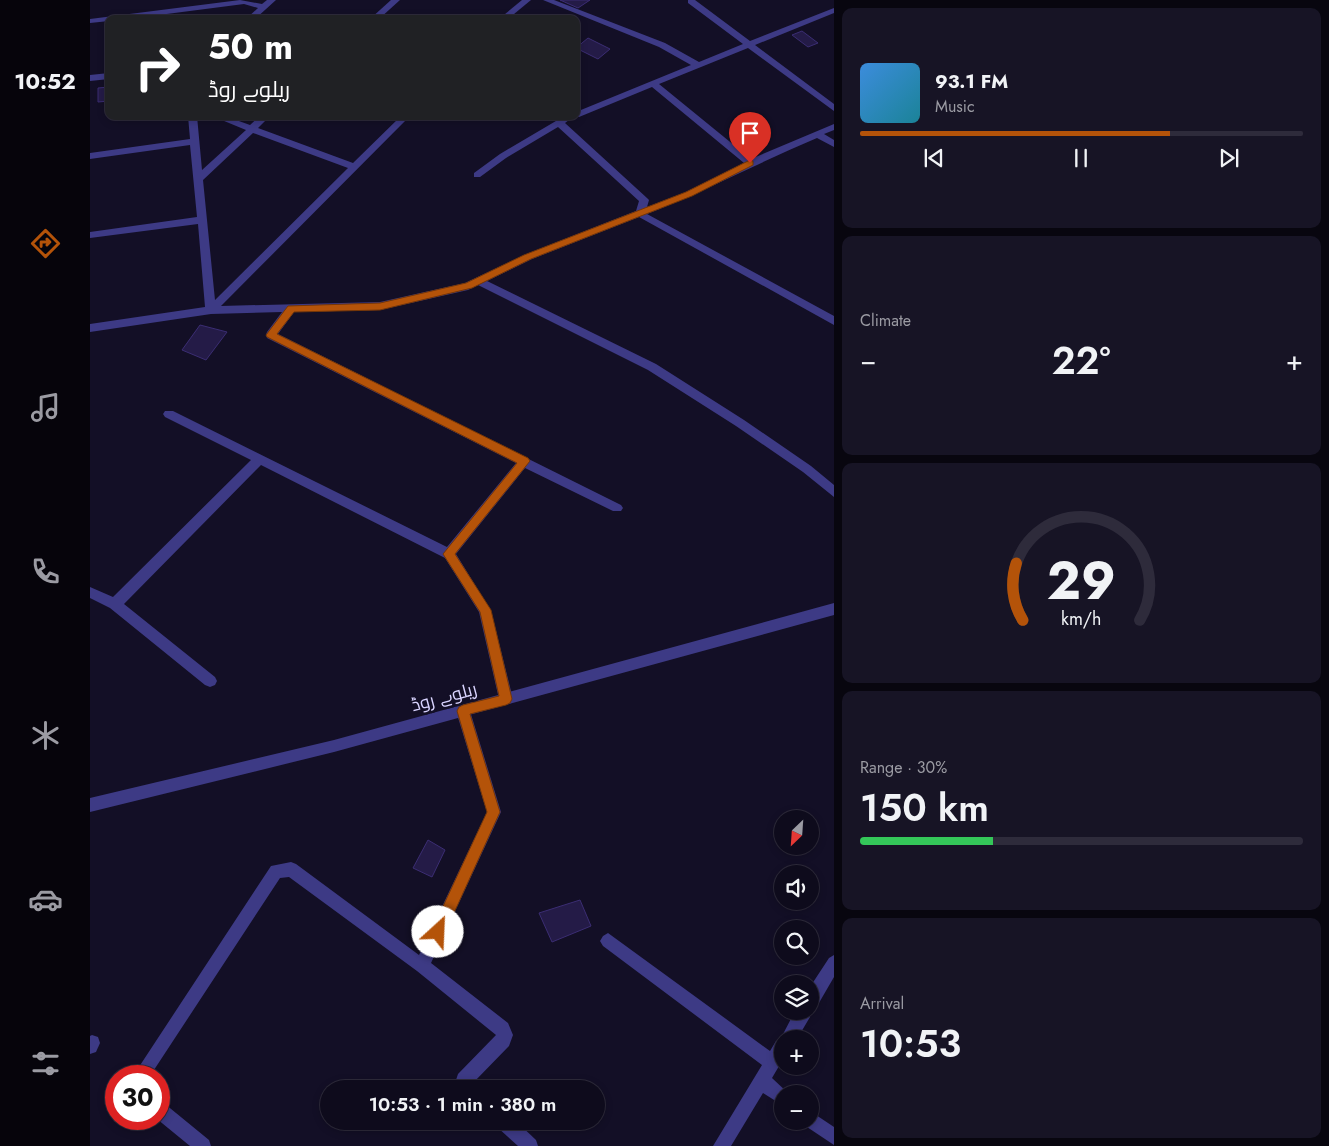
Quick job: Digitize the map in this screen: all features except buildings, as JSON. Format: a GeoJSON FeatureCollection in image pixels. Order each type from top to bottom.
{"type":"FeatureCollection","features":[{"type":"Feature","properties":{"kind":"street"},"geometry":{"type":"LineString","coordinates":[[255,15],[272,0]]}},
{"type":"Feature","properties":{"kind":"street"},"geometry":{"type":"LineString","coordinates":[[379,15],[396,0]]}},
{"type":"Feature","properties":{"kind":"street"},"geometry":{"type":"LineString","coordinates":[[508,15],[527,0]]}},
{"type":"Feature","properties":{"kind":"street"},"geometry":{"type":"LineString","coordinates":[[547,0],[662,45],[698,65]]}},
{"type":"Feature","properties":{"kind":"street"},"geometry":{"type":"LineString","coordinates":[[135,15],[241,1],[264,7]]}},
{"type":"Feature","properties":{"kind":"street"},"geometry":{"type":"LineString","coordinates":[[691,1],[834,108]]}},
{"type":"Feature","properties":{"kind":"street"},"geometry":{"type":"LineString","coordinates":[[580,114],[834,10]]}},
{"type":"Feature","properties":{"kind":"street"},"geometry":{"type":"LineString","coordinates":[[90,21],[105,19]]}},
{"type":"Feature","properties":{"kind":"street"},"geometry":{"type":"LineString","coordinates":[[90,78],[105,76]]}},
{"type":"Feature","properties":{"kind":"street"},"geometry":{"type":"LineString","coordinates":[[653,84],[750,163]]}},
{"type":"Feature","properties":{"kind":"street"},"geometry":{"type":"LineString","coordinates":[[192,120],[211,310]]}},
{"type":"Feature","properties":{"kind":"street"},"geometry":{"type":"LineString","coordinates":[[228,120],[355,167]]}},
{"type":"Feature","properties":{"kind":"street"},"geometry":{"type":"LineString","coordinates":[[198,179],[261,120]]}},
{"type":"Feature","properties":{"kind":"street"},"geometry":{"type":"LineString","coordinates":[[211,310],[402,120]]}},
{"type":"Feature","properties":{"kind":"street"},"geometry":{"type":"LineString","coordinates":[[477,175],[564,120]]}},
{"type":"Feature","properties":{"kind":"street"},"geometry":{"type":"LineString","coordinates":[[558,122],[644,200],[640,214]]}},
{"type":"Feature","properties":{"kind":"street"},"geometry":{"type":"LineString","coordinates":[[90,328],[211,310],[380,306],[468,286],[528,257],[689,194],[750,163],[834,127]]}},
{"type":"Feature","properties":{"kind":"street"},"geometry":{"type":"LineString","coordinates":[[817,134],[834,144]]}},
{"type":"Feature","properties":{"kind":"street"},"geometry":{"type":"LineString","coordinates":[[90,156],[194,141]]}},
{"type":"Feature","properties":{"kind":"street"},"geometry":{"type":"LineString","coordinates":[[640,214],[834,321]]}},
{"type":"Feature","properties":{"kind":"street"},"geometry":{"type":"LineString","coordinates":[[90,235],[202,220]]}},
{"type":"Feature","properties":{"kind":"street"},"geometry":{"type":"LineString","coordinates":[[478,281],[652,367],[740,423],[807,469],[834,492]]}},
{"type":"Feature","properties":{"kind":"street"},"geometry":{"type":"LineString","coordinates":[[291,308],[271,335],[617,508]]}},
{"type":"Feature","properties":{"kind":"street"},"geometry":{"type":"LineString","coordinates":[[169,414],[448,554],[486,610],[506,699]]}},
{"type":"Feature","properties":{"kind":"street"},"geometry":{"type":"LineString","coordinates":[[115,604],[259,460]]}},
{"type":"Feature","properties":{"kind":"street"},"geometry":{"type":"LineString","coordinates":[[448,554],[524,461]]}},
{"type":"Feature","properties":{"kind":"street"},"geometry":{"type":"LineString","coordinates":[[90,592],[115,604],[210,681]]}},
{"type":"Feature","properties":{"kind":"street","name":"ریلوے روڈ"},"geometry":{"type":"LineString","coordinates":[[90,805],[334,746],[834,610]]}},
{"type":"Feature","properties":{"kind":"street"},"geometry":{"type":"LineString","coordinates":[[422,966],[494,812],[463,711]]}},
{"type":"Feature","properties":{"kind":"street"},"geometry":{"type":"LineString","coordinates":[[148,1065],[276,871],[291,869],[422,966],[502,1029],[505,1035],[503,1040],[464,1080]]}},
{"type":"Feature","properties":{"kind":"street"},"geometry":{"type":"LineString","coordinates":[[608,941],[773,1063],[722,1146]]}},
{"type":"Feature","properties":{"kind":"street"},"geometry":{"type":"LineString","coordinates":[[819,987],[834,963]]}},
{"type":"Feature","properties":{"kind":"street"},"geometry":{"type":"LineString","coordinates":[[762,1080],[774,1090]]}},
{"type":"Feature","properties":{"kind":"street"},"geometry":{"type":"LineString","coordinates":[[170,1119],[203,1146]]}},
{"type":"Feature","properties":{"kind":"street"},"geometry":{"type":"LineString","coordinates":[[819,1126],[834,1137]]}},
{"type":"Feature","properties":{"kind":"street"},"geometry":{"type":"LineString","coordinates":[[513,1130],[530,1146]]}},
{"type":"Feature","properties":{"kind":"route"},"geometry":{"type":"LineString","coordinates":[[438,932],[494,812],[463,711],[506,699],[486,610],[448,554],[524,461],[271,335],[291,308],[380,306],[468,286],[528,257],[689,194],[750,163]]}}]}
